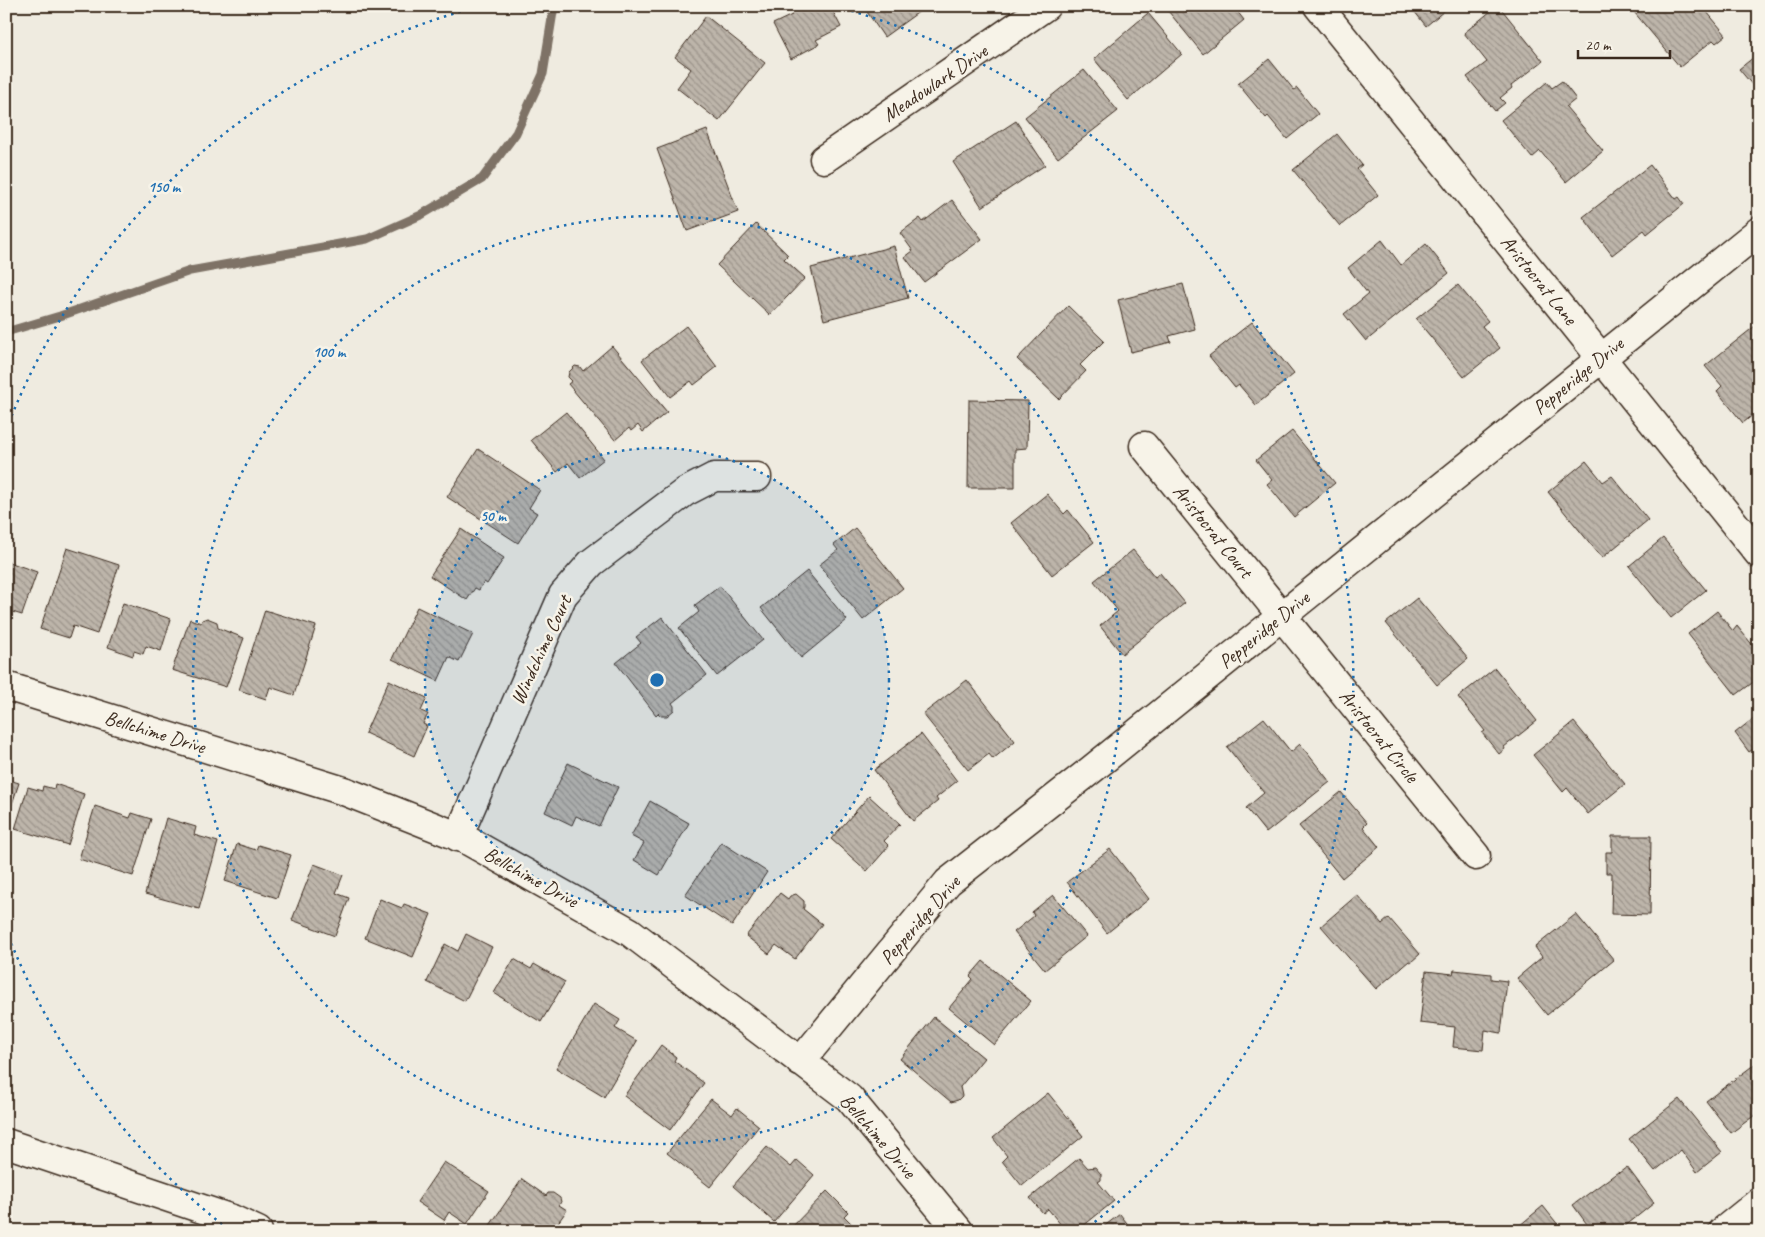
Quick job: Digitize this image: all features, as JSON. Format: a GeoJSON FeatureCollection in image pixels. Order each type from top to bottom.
{"type":"FeatureCollection","features":[{"type":"Feature","properties":{"kind":"street","name":"Meadowlark Drive"},"geometry":{"type":"LineString","coordinates":[[824,159],[1046,6]]}},
{"type":"Feature","properties":{"kind":"street","name":"Aristocrat Lane"},"geometry":{"type":"LineString","coordinates":[[1318,6],[1759,554]]}},
{"type":"Feature","properties":{"kind":"street","name":"Pepperidge Drive"},"geometry":{"type":"LineString","coordinates":[[800,1062],[948,882],[1084,776],[1759,231]]}},
{"type":"Feature","properties":{"kind":"street","name":"Aristocrat Court"},"geometry":{"type":"LineString","coordinates":[[1144,446],[1282,616]]}},
{"type":"Feature","properties":{"kind":"street","name":"Windchime Court"},"geometry":{"type":"LineString","coordinates":[[458,837],[563,596],[591,563],[685,492],[714,477],[757,477]]}},
{"type":"Feature","properties":{"kind":"street","name":"Aristocrat Circle"},"geometry":{"type":"LineString","coordinates":[[1282,616],[1476,856]]}},
{"type":"Feature","properties":{"kind":"street","name":"Bellchime Drive"},"geometry":{"type":"LineString","coordinates":[[6,686],[344,791],[458,837],[630,932],[849,1098],[960,1231]]}},
{"type":"Feature","properties":{"kind":"street"},"geometry":{"type":"LineString","coordinates":[[6,1144],[232,1219],[258,1231]]}},
{"type":"Feature","properties":{"kind":"street"},"geometry":{"type":"LineString","coordinates":[[1723,1231],[1759,1202]]}},
{"type":"Feature","properties":{"kind":"building"},"geometry":{"type":"Polygon","coordinates":[[[787,6],[830,6],[841,27],[816,40],[819,44],[791,59],[773,24],[792,15],[787,6]]]}},
{"type":"Feature","properties":{"kind":"building"},"geometry":{"type":"Polygon","coordinates":[[[863,6],[927,6],[884,37],[863,6]]]}},
{"type":"Feature","properties":{"kind":"building"},"geometry":{"type":"Polygon","coordinates":[[[1164,6],[1233,6],[1244,20],[1203,54],[1164,6]]]}},
{"type":"Feature","properties":{"kind":"building"},"geometry":{"type":"Polygon","coordinates":[[[1410,6],[1450,6],[1426,26],[1410,6]]]}},
{"type":"Feature","properties":{"kind":"building"},"geometry":{"type":"Polygon","coordinates":[[[1499,6],[1543,61],[1511,86],[1512,88],[1500,98],[1505,103],[1495,111],[1467,77],[1487,62],[1464,33],[1499,6]]]}},
{"type":"Feature","properties":{"kind":"building"},"geometry":{"type":"Polygon","coordinates":[[[1629,6],[1702,6],[1726,35],[1716,43],[1713,40],[1680,67],[1629,6]]]}},
{"type":"Feature","properties":{"kind":"building"},"geometry":{"type":"Polygon","coordinates":[[[1148,13],[1182,54],[1128,100],[1094,59],[1148,13]]]}},
{"type":"Feature","properties":{"kind":"building"},"geometry":{"type":"Polygon","coordinates":[[[706,16],[765,63],[719,121],[677,88],[691,69],[675,57],[706,16]]]}},
{"type":"Feature","properties":{"kind":"building"},"geometry":{"type":"Polygon","coordinates":[[[1759,53],[1759,93],[1739,69],[1759,53]]]}},
{"type":"Feature","properties":{"kind":"building"},"geometry":{"type":"Polygon","coordinates":[[[1269,59],[1294,90],[1297,88],[1318,114],[1287,139],[1268,116],[1266,118],[1238,84],[1269,59]]]}},
{"type":"Feature","properties":{"kind":"building"},"geometry":{"type":"Polygon","coordinates":[[[1084,70],[1118,111],[1058,158],[1025,117],[1084,70]]]}},
{"type":"Feature","properties":{"kind":"building"},"geometry":{"type":"Polygon","coordinates":[[[1562,81],[1576,99],[1566,107],[1603,151],[1566,182],[1540,151],[1532,158],[1501,120],[1547,82],[1552,88],[1562,81]]]}},
{"type":"Feature","properties":{"kind":"building"},"geometry":{"type":"Polygon","coordinates":[[[1016,121],[1045,165],[982,207],[953,162],[1016,121]]]}},
{"type":"Feature","properties":{"kind":"building"},"geometry":{"type":"Polygon","coordinates":[[[707,130],[738,212],[687,231],[657,149],[707,130]]]}},
{"type":"Feature","properties":{"kind":"building"},"geometry":{"type":"Polygon","coordinates":[[[1337,134],[1362,165],[1357,169],[1378,195],[1340,226],[1293,170],[1337,134]]]}},
{"type":"Feature","properties":{"kind":"building"},"geometry":{"type":"Polygon","coordinates":[[[1650,165],[1676,199],[1679,197],[1684,204],[1647,234],[1644,230],[1612,255],[1583,217],[1650,165]]]}},
{"type":"Feature","properties":{"kind":"building"},"geometry":{"type":"Polygon","coordinates":[[[952,200],[982,239],[924,282],[905,257],[913,251],[900,233],[920,218],[923,222],[952,200]]]}},
{"type":"Feature","properties":{"kind":"building"},"geometry":{"type":"Polygon","coordinates":[[[756,224],[788,255],[784,259],[805,278],[770,315],[717,265],[756,224]]]}},
{"type":"Feature","properties":{"kind":"building"},"geometry":{"type":"Polygon","coordinates":[[[1382,240],[1401,265],[1426,244],[1449,273],[1366,341],[1344,314],[1368,294],[1348,268],[1382,240]]]}},
{"type":"Feature","properties":{"kind":"building"},"geometry":{"type":"Polygon","coordinates":[[[894,246],[908,298],[824,320],[811,268],[894,246]]]}},
{"type":"Feature","properties":{"kind":"building"},"geometry":{"type":"Polygon","coordinates":[[[1183,284],[1195,329],[1169,336],[1171,342],[1131,352],[1118,300],[1183,284]]]}},
{"type":"Feature","properties":{"kind":"building"},"geometry":{"type":"Polygon","coordinates":[[[1458,285],[1488,321],[1482,326],[1500,348],[1464,377],[1416,319],[1458,285]]]}},
{"type":"Feature","properties":{"kind":"building"},"geometry":{"type":"Polygon","coordinates":[[[1068,306],[1104,341],[1080,365],[1086,371],[1059,399],[1017,359],[1068,306]]]}},
{"type":"Feature","properties":{"kind":"building"},"geometry":{"type":"Polygon","coordinates":[[[1252,322],[1294,374],[1256,405],[1239,385],[1235,388],[1209,356],[1252,322]]]}},
{"type":"Feature","properties":{"kind":"building"},"geometry":{"type":"Polygon","coordinates":[[[686,326],[717,367],[694,385],[691,381],[670,397],[642,360],[686,326]]]}},
{"type":"Feature","properties":{"kind":"building"},"geometry":{"type":"Polygon","coordinates":[[[1755,326],[1759,331],[1759,410],[1743,423],[1717,391],[1722,386],[1705,366],[1755,326]]]}},
{"type":"Feature","properties":{"kind":"building"},"geometry":{"type":"Polygon","coordinates":[[[612,346],[667,412],[643,432],[638,425],[631,431],[629,428],[615,440],[568,384],[572,381],[568,377],[569,372],[575,366],[580,367],[583,371],[612,346]]]}},
{"type":"Feature","properties":{"kind":"building"},"geometry":{"type":"Polygon","coordinates":[[[969,400],[1028,401],[1027,448],[1015,449],[1015,488],[968,488],[969,400]]]}},
{"type":"Feature","properties":{"kind":"building"},"geometry":{"type":"Polygon","coordinates":[[[566,412],[604,459],[580,478],[568,463],[557,472],[531,440],[566,412]]]}},
{"type":"Feature","properties":{"kind":"building"},"geometry":{"type":"Polygon","coordinates":[[[1292,431],[1335,483],[1294,517],[1267,484],[1272,480],[1256,460],[1292,431]]]}},
{"type":"Feature","properties":{"kind":"building"},"geometry":{"type":"Polygon","coordinates":[[[478,449],[540,490],[529,508],[537,513],[518,543],[447,497],[478,449]]]}},
{"type":"Feature","properties":{"kind":"building"},"geometry":{"type":"Polygon","coordinates":[[[1586,461],[1603,482],[1612,476],[1648,520],[1602,558],[1548,492],[1586,461]]]}},
{"type":"Feature","properties":{"kind":"building"},"geometry":{"type":"Polygon","coordinates":[[[1047,494],[1064,514],[1068,510],[1094,542],[1052,575],[1011,523],[1047,494]]]}},
{"type":"Feature","properties":{"kind":"building"},"geometry":{"type":"Polygon","coordinates":[[[855,528],[903,588],[863,620],[819,565],[838,550],[834,545],[855,528]]]}},
{"type":"Feature","properties":{"kind":"building"},"geometry":{"type":"Polygon","coordinates":[[[461,529],[504,558],[487,584],[484,582],[479,590],[475,588],[467,600],[430,576],[461,529]]]}},
{"type":"Feature","properties":{"kind":"building"},"geometry":{"type":"Polygon","coordinates":[[[1663,538],[1706,590],[1671,618],[1629,566],[1663,538]]]}},
{"type":"Feature","properties":{"kind":"building"},"geometry":{"type":"Polygon","coordinates":[[[67,548],[119,565],[97,634],[73,626],[69,638],[40,629],[67,548]]]}},
{"type":"Feature","properties":{"kind":"building"},"geometry":{"type":"Polygon","coordinates":[[[1133,550],[1155,577],[1160,573],[1185,603],[1122,654],[1100,626],[1118,611],[1094,581],[1133,550]]]}},
{"type":"Feature","properties":{"kind":"building"},"geometry":{"type":"Polygon","coordinates":[[[6,561],[37,572],[22,615],[6,610],[6,561]]]}},
{"type":"Feature","properties":{"kind":"building"},"geometry":{"type":"Polygon","coordinates":[[[807,571],[847,620],[801,658],[761,608],[807,571]]]}},
{"type":"Feature","properties":{"kind":"building"},"geometry":{"type":"Polygon","coordinates":[[[720,586],[763,640],[717,676],[679,628],[699,612],[695,605],[720,586]]]}},
{"type":"Feature","properties":{"kind":"building"},"geometry":{"type":"Polygon","coordinates":[[[1417,598],[1468,659],[1437,685],[1386,623],[1417,598]]]}},
{"type":"Feature","properties":{"kind":"building"},"geometry":{"type":"Polygon","coordinates":[[[123,603],[171,619],[161,651],[146,646],[143,654],[134,651],[133,656],[108,647],[123,603]]]}},
{"type":"Feature","properties":{"kind":"building"},"geometry":{"type":"Polygon","coordinates":[[[417,607],[473,634],[459,662],[449,657],[438,681],[392,659],[417,607]]]}},
{"type":"Feature","properties":{"kind":"building"},"geometry":{"type":"Polygon","coordinates":[[[265,610],[316,626],[294,695],[270,687],[266,699],[239,690],[265,610]]]}},
{"type":"Feature","properties":{"kind":"building"},"geometry":{"type":"Polygon","coordinates":[[[1717,611],[1733,631],[1737,626],[1759,653],[1755,657],[1759,661],[1759,678],[1736,695],[1688,634],[1717,611]]]}},
{"type":"Feature","properties":{"kind":"building"},"geometry":{"type":"Polygon","coordinates":[[[662,617],[707,675],[672,703],[674,710],[667,716],[661,716],[658,713],[656,715],[616,663],[641,643],[636,637],[662,617]]]}},
{"type":"Feature","properties":{"kind":"building"},"geometry":{"type":"Polygon","coordinates":[[[207,618],[217,622],[218,628],[244,638],[226,687],[172,670],[190,619],[201,623],[202,620],[207,618]]]}},
{"type":"Feature","properties":{"kind":"building"},"geometry":{"type":"Polygon","coordinates":[[[1495,668],[1537,721],[1504,747],[1505,749],[1499,754],[1482,733],[1485,731],[1458,697],[1495,668]]]}},
{"type":"Feature","properties":{"kind":"building"},"geometry":{"type":"Polygon","coordinates":[[[389,680],[427,698],[421,711],[428,714],[423,724],[427,726],[414,756],[365,733],[389,680]]]}},
{"type":"Feature","properties":{"kind":"building"},"geometry":{"type":"Polygon","coordinates":[[[967,680],[1015,741],[993,759],[989,754],[968,770],[923,714],[967,680]]]}},
{"type":"Feature","properties":{"kind":"building"},"geometry":{"type":"Polygon","coordinates":[[[1759,714],[1759,745],[1749,752],[1735,733],[1759,714]]]}},
{"type":"Feature","properties":{"kind":"building"},"geometry":{"type":"Polygon","coordinates":[[[1264,718],[1291,752],[1300,744],[1330,782],[1266,833],[1246,808],[1264,793],[1227,747],[1264,718]]]}},
{"type":"Feature","properties":{"kind":"building"},"geometry":{"type":"Polygon","coordinates":[[[1574,722],[1625,784],[1588,814],[1567,788],[1563,792],[1533,755],[1574,722]]]}},
{"type":"Feature","properties":{"kind":"building"},"geometry":{"type":"Polygon","coordinates":[[[921,734],[957,781],[936,798],[938,801],[913,821],[874,770],[921,734]]]}},
{"type":"Feature","properties":{"kind":"building"},"geometry":{"type":"Polygon","coordinates":[[[568,763],[618,787],[599,826],[576,816],[572,825],[545,812],[568,763]]]}},
{"type":"Feature","properties":{"kind":"building"},"geometry":{"type":"Polygon","coordinates":[[[6,779],[19,783],[6,822],[6,779]]]}},
{"type":"Feature","properties":{"kind":"building"},"geometry":{"type":"Polygon","coordinates":[[[55,784],[84,794],[68,845],[15,829],[28,787],[42,791],[43,786],[54,789],[55,784]]]}},
{"type":"Feature","properties":{"kind":"building"},"geometry":{"type":"Polygon","coordinates":[[[1341,792],[1367,823],[1363,827],[1379,847],[1342,878],[1299,826],[1341,792]]]}},
{"type":"Feature","properties":{"kind":"building"},"geometry":{"type":"Polygon","coordinates":[[[869,796],[900,824],[884,841],[889,846],[867,871],[831,839],[869,796]]]}},
{"type":"Feature","properties":{"kind":"building"},"geometry":{"type":"Polygon","coordinates":[[[650,801],[689,823],[659,875],[634,860],[644,843],[631,836],[650,801]]]}},
{"type":"Feature","properties":{"kind":"building"},"geometry":{"type":"Polygon","coordinates":[[[95,806],[130,818],[132,813],[151,819],[133,876],[79,859],[95,806]]]}},
{"type":"Feature","properties":{"kind":"building"},"geometry":{"type":"Polygon","coordinates":[[[166,818],[196,827],[194,835],[218,842],[199,909],[145,894],[166,818]]]}},
{"type":"Feature","properties":{"kind":"building"},"geometry":{"type":"Polygon","coordinates":[[[1612,836],[1651,836],[1650,915],[1611,914],[1612,873],[1606,873],[1606,852],[1612,852],[1612,836]]]}},
{"type":"Feature","properties":{"kind":"building"},"geometry":{"type":"Polygon","coordinates":[[[721,842],[767,872],[732,926],[685,895],[721,842]]]}},
{"type":"Feature","properties":{"kind":"building"},"geometry":{"type":"Polygon","coordinates":[[[237,844],[256,850],[258,845],[291,855],[277,898],[225,881],[237,844]]]}},
{"type":"Feature","properties":{"kind":"building"},"geometry":{"type":"Polygon","coordinates":[[[1110,849],[1149,899],[1107,933],[1067,882],[1110,849]]]}},
{"type":"Feature","properties":{"kind":"building"},"geometry":{"type":"Polygon","coordinates":[[[314,864],[343,875],[336,893],[349,898],[335,936],[292,920],[314,864]]]}},
{"type":"Feature","properties":{"kind":"building"},"geometry":{"type":"Polygon","coordinates":[[[780,893],[788,899],[796,894],[804,901],[803,909],[822,924],[795,959],[776,945],[769,954],[746,936],[780,893]]]}},
{"type":"Feature","properties":{"kind":"building"},"geometry":{"type":"Polygon","coordinates":[[[1053,895],[1087,936],[1045,970],[1014,932],[1034,916],[1032,912],[1053,895]]]}},
{"type":"Feature","properties":{"kind":"building"},"geometry":{"type":"Polygon","coordinates":[[[1357,895],[1382,924],[1389,918],[1420,954],[1376,989],[1321,926],[1357,895]]]}},
{"type":"Feature","properties":{"kind":"building"},"geometry":{"type":"Polygon","coordinates":[[[380,899],[402,908],[404,904],[431,914],[413,957],[365,938],[380,899]]]}},
{"type":"Feature","properties":{"kind":"building"},"geometry":{"type":"Polygon","coordinates":[[[1576,914],[1614,960],[1547,1015],[1517,978],[1542,957],[1535,947],[1576,914]]]}},
{"type":"Feature","properties":{"kind":"building"},"geometry":{"type":"Polygon","coordinates":[[[466,934],[492,947],[465,1001],[427,982],[445,944],[458,951],[466,934]]]}},
{"type":"Feature","properties":{"kind":"building"},"geometry":{"type":"Polygon","coordinates":[[[514,959],[531,969],[534,964],[565,982],[541,1022],[494,993],[514,959]]]}},
{"type":"Feature","properties":{"kind":"building"},"geometry":{"type":"Polygon","coordinates":[[[983,961],[1031,1001],[994,1045],[949,1008],[973,979],[970,976],[983,961]]]}},
{"type":"Feature","properties":{"kind":"building"},"geometry":{"type":"Polygon","coordinates":[[[1454,970],[1491,974],[1491,979],[1507,981],[1501,1033],[1485,1030],[1483,1050],[1453,1047],[1455,1027],[1420,1023],[1426,971],[1453,974],[1454,970]]]}},
{"type":"Feature","properties":{"kind":"building"},"geometry":{"type":"Polygon","coordinates":[[[594,1004],[620,1020],[615,1028],[637,1041],[604,1097],[556,1068],[594,1004]]]}},
{"type":"Feature","properties":{"kind":"building"},"geometry":{"type":"Polygon","coordinates":[[[934,1017],[984,1058],[960,1087],[962,1096],[958,1100],[951,1102],[900,1059],[934,1017]]]}},
{"type":"Feature","properties":{"kind":"building"},"geometry":{"type":"Polygon","coordinates":[[[661,1045],[676,1057],[674,1061],[704,1083],[670,1130],[624,1096],[661,1045]]]}},
{"type":"Feature","properties":{"kind":"building"},"geometry":{"type":"Polygon","coordinates":[[[1759,1061],[1759,1120],[1755,1115],[1731,1133],[1706,1101],[1759,1061]]]}},
{"type":"Feature","properties":{"kind":"building"},"geometry":{"type":"Polygon","coordinates":[[[1048,1093],[1083,1136],[1022,1186],[1002,1161],[1007,1156],[993,1138],[1048,1093]]]}},
{"type":"Feature","properties":{"kind":"building"},"geometry":{"type":"Polygon","coordinates":[[[711,1099],[732,1115],[737,1108],[759,1126],[710,1187],[667,1153],[711,1099]]]}},
{"type":"Feature","properties":{"kind":"building"},"geometry":{"type":"Polygon","coordinates":[[[1679,1099],[1722,1152],[1697,1172],[1681,1150],[1655,1171],[1629,1139],[1679,1099]]]}},
{"type":"Feature","properties":{"kind":"building"},"geometry":{"type":"Polygon","coordinates":[[[767,1147],[791,1167],[797,1160],[814,1175],[774,1222],[733,1186],[767,1147]]]}},
{"type":"Feature","properties":{"kind":"building"},"geometry":{"type":"Polygon","coordinates":[[[1079,1158],[1088,1168],[1095,1167],[1101,1174],[1101,1180],[1098,1182],[1114,1201],[1077,1231],[1066,1231],[1048,1209],[1043,1213],[1030,1198],[1079,1158]]]}},
{"type":"Feature","properties":{"kind":"building"},"geometry":{"type":"Polygon","coordinates":[[[444,1162],[489,1191],[467,1224],[449,1212],[444,1220],[417,1202],[444,1162]]]}},
{"type":"Feature","properties":{"kind":"building"},"geometry":{"type":"Polygon","coordinates":[[[1627,1167],[1654,1203],[1619,1231],[1592,1231],[1573,1205],[1627,1167]]]}},
{"type":"Feature","properties":{"kind":"building"},"geometry":{"type":"Polygon","coordinates":[[[522,1179],[546,1196],[548,1193],[553,1193],[560,1198],[561,1202],[559,1205],[567,1210],[552,1231],[486,1231],[522,1179]]]}},
{"type":"Feature","properties":{"kind":"building"},"geometry":{"type":"Polygon","coordinates":[[[827,1191],[848,1212],[844,1216],[852,1224],[847,1228],[850,1231],[788,1231],[827,1191]]]}},
{"type":"Feature","properties":{"kind":"building"},"geometry":{"type":"Polygon","coordinates":[[[1543,1206],[1563,1231],[1513,1231],[1543,1206]]]}},
{"type":"Feature","properties":{"kind":"building"},"geometry":{"type":"Polygon","coordinates":[[[1120,1214],[1133,1231],[1098,1231],[1120,1214]]]}},
{"type":"Feature","properties":{"kind":"waterway"},"geometry":{"type":"LineString","coordinates":[[6,332],[60,316],[190,271],[367,239],[421,215],[482,179],[516,133],[543,74],[554,6]]}}]}
